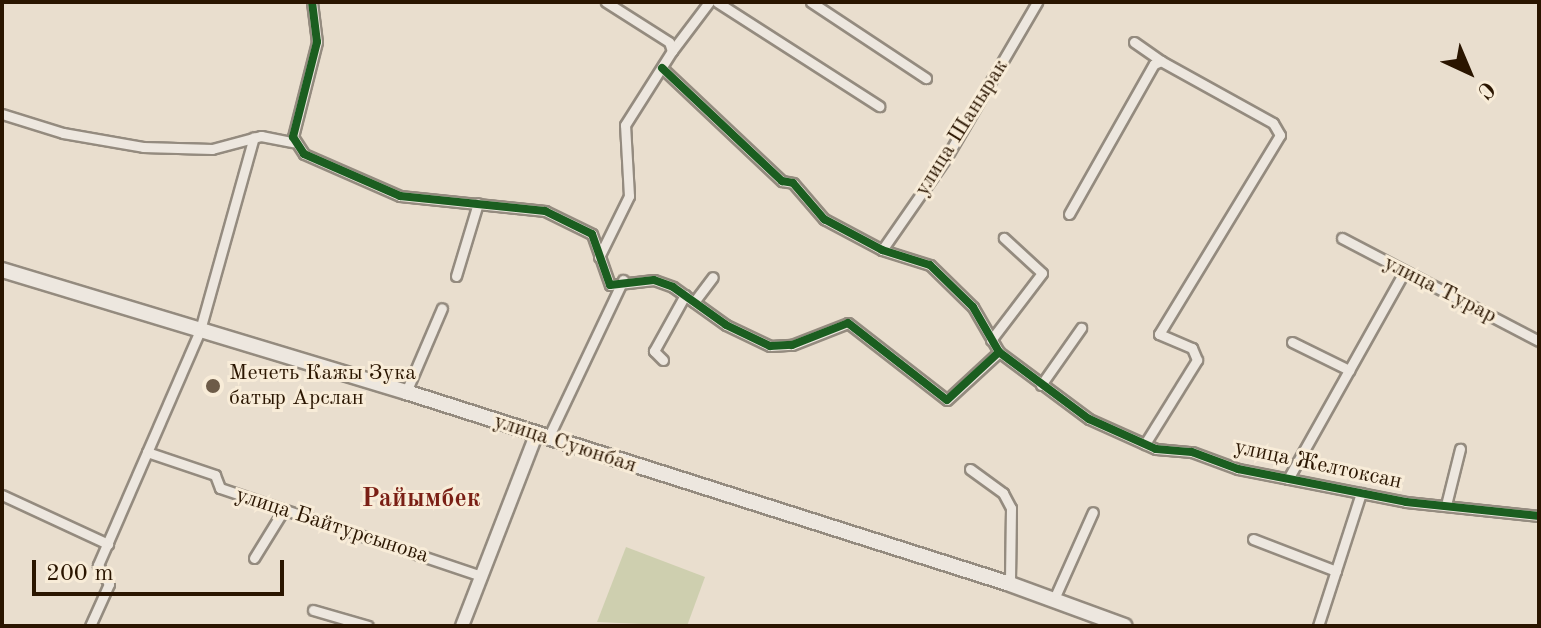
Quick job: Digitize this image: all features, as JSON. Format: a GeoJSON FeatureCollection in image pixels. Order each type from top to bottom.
{"type":"FeatureCollection","features":[{"type":"Feature","properties":{"kind":"main road","name":"улица Суюнбая"},"geometry":{"type":"LineString","coordinates":[[2,270],[406,392],[1010,584],[1125,626]]}},
{"type":"Feature","properties":{"kind":"street"},"geometry":{"type":"LineString","coordinates":[[293,142],[317,42],[312,2]]}},
{"type":"Feature","properties":{"kind":"street"},"geometry":{"type":"LineString","coordinates":[[606,2],[669,42],[672,51]]}},
{"type":"Feature","properties":{"kind":"street"},"geometry":{"type":"LineString","coordinates":[[599,257],[629,196],[625,125],[672,51],[709,2]]}},
{"type":"Feature","properties":{"kind":"street"},"geometry":{"type":"LineString","coordinates":[[717,2],[879,106]]}},
{"type":"Feature","properties":{"kind":"street"},"geometry":{"type":"LineString","coordinates":[[811,2],[926,78]]}},
{"type":"Feature","properties":{"kind":"street","name":"улица Шанырак"},"geometry":{"type":"LineString","coordinates":[[882,250],[946,158],[1037,2]]}},
{"type":"Feature","properties":{"kind":"street"},"geometry":{"type":"LineString","coordinates":[[1134,42],[1161,61],[1273,123],[1280,135],[1159,334],[1192,348],[1197,360],[1145,444]]}},
{"type":"Feature","properties":{"kind":"street"},"geometry":{"type":"LineString","coordinates":[[1069,214],[1154,64],[1161,61]]}},
{"type":"Feature","properties":{"kind":"street","name":"улица Желтоксан"},"geometry":{"type":"LineString","coordinates":[[662,68],[782,181],[793,183],[824,219],[882,250],[930,265],[973,307],[999,352],[1089,419],[1145,444],[1288,479],[1361,493],[1539,516]]}},
{"type":"Feature","properties":{"kind":"street"},"geometry":{"type":"LineString","coordinates":[[2,114],[63,133],[143,147],[212,149],[254,137],[293,142],[304,154],[400,196],[545,211],[587,230],[606,282],[654,280],[685,295],[726,325],[781,348],[848,323],[947,400],[999,352]]}},
{"type":"Feature","properties":{"kind":"street"},"geometry":{"type":"LineString","coordinates":[[90,626],[109,584],[98,565],[200,330],[254,137]]}},
{"type":"Feature","properties":{"kind":"street"},"geometry":{"type":"LineString","coordinates":[[456,276],[478,203]]}},
{"type":"Feature","properties":{"kind":"street"},"geometry":{"type":"LineString","coordinates":[[991,340],[1042,273],[1004,238]]}},
{"type":"Feature","properties":{"kind":"street","name":"улица Турар"},"geometry":{"type":"LineString","coordinates":[[1342,238],[1539,341]]}},
{"type":"Feature","properties":{"kind":"street"},"geometry":{"type":"LineString","coordinates":[[1288,479],[1404,272]]}},
{"type":"Feature","properties":{"kind":"street"},"geometry":{"type":"LineString","coordinates":[[694,302],[713,277]]}},
{"type":"Feature","properties":{"kind":"street"},"geometry":{"type":"LineString","coordinates":[[462,626],[542,436],[623,280]]}},
{"type":"Feature","properties":{"kind":"street"},"geometry":{"type":"LineString","coordinates":[[663,360],[654,351],[685,295]]}},
{"type":"Feature","properties":{"kind":"street"},"geometry":{"type":"LineString","coordinates":[[406,392],[442,308]]}},
{"type":"Feature","properties":{"kind":"street"},"geometry":{"type":"LineString","coordinates":[[1041,385],[1081,328]]}},
{"type":"Feature","properties":{"kind":"street"},"geometry":{"type":"LineString","coordinates":[[1292,342],[1349,370]]}},
{"type":"Feature","properties":{"kind":"street"},"geometry":{"type":"LineString","coordinates":[[1446,505],[1460,449]]}},
{"type":"Feature","properties":{"kind":"street","name":"улица Байтурсынова"},"geometry":{"type":"LineString","coordinates":[[147,452],[215,475],[220,488],[283,511],[318,518],[481,576]]}},
{"type":"Feature","properties":{"kind":"street"},"geometry":{"type":"LineString","coordinates":[[970,469],[1003,493],[1011,508],[1010,584]]}},
{"type":"Feature","properties":{"kind":"street"},"geometry":{"type":"LineString","coordinates":[[1318,626],[1361,493]]}},
{"type":"Feature","properties":{"kind":"street"},"geometry":{"type":"LineString","coordinates":[[2,495],[108,544]]}},
{"type":"Feature","properties":{"kind":"street"},"geometry":{"type":"LineString","coordinates":[[254,558],[283,511]]}},
{"type":"Feature","properties":{"kind":"street"},"geometry":{"type":"LineString","coordinates":[[1054,599],[1093,512]]}},
{"type":"Feature","properties":{"kind":"street"},"geometry":{"type":"LineString","coordinates":[[1253,539],[1336,571]]}},
{"type":"Feature","properties":{"kind":"street"},"geometry":{"type":"LineString","coordinates":[[313,610],[368,626]]}},
{"type":"Feature","properties":{"kind":"green space"},"geometry":{"type":"Polygon","coordinates":[[[626,547],[705,577],[687,626],[597,622],[626,547]]]}},
{"type":"Feature","properties":{"kind":"cycle path"},"geometry":{"type":"LineString","coordinates":[[312,2],[317,42],[293,137],[304,154],[400,196],[545,211],[592,234],[610,285],[654,280],[673,287],[726,325],[770,346],[792,345],[848,323],[947,400],[999,352]]}},
{"type":"Feature","properties":{"kind":"cycle path"},"geometry":{"type":"LineString","coordinates":[[662,68],[782,181],[793,183],[824,219],[882,250],[930,265],[973,307],[999,352],[1089,419],[1156,449],[1192,452],[1238,469],[1406,502],[1539,516]]}},
{"type":"Feature","properties":{"kind":"place","name":"Мечеть Кажы Зука батыр Арслан"},"geometry":{"type":"Point","coordinates":[213,386]}},
{"type":"Feature","properties":{"kind":"district","name":"Райымбек"},"geometry":{"type":"Point","coordinates":[421,500]}}]}
